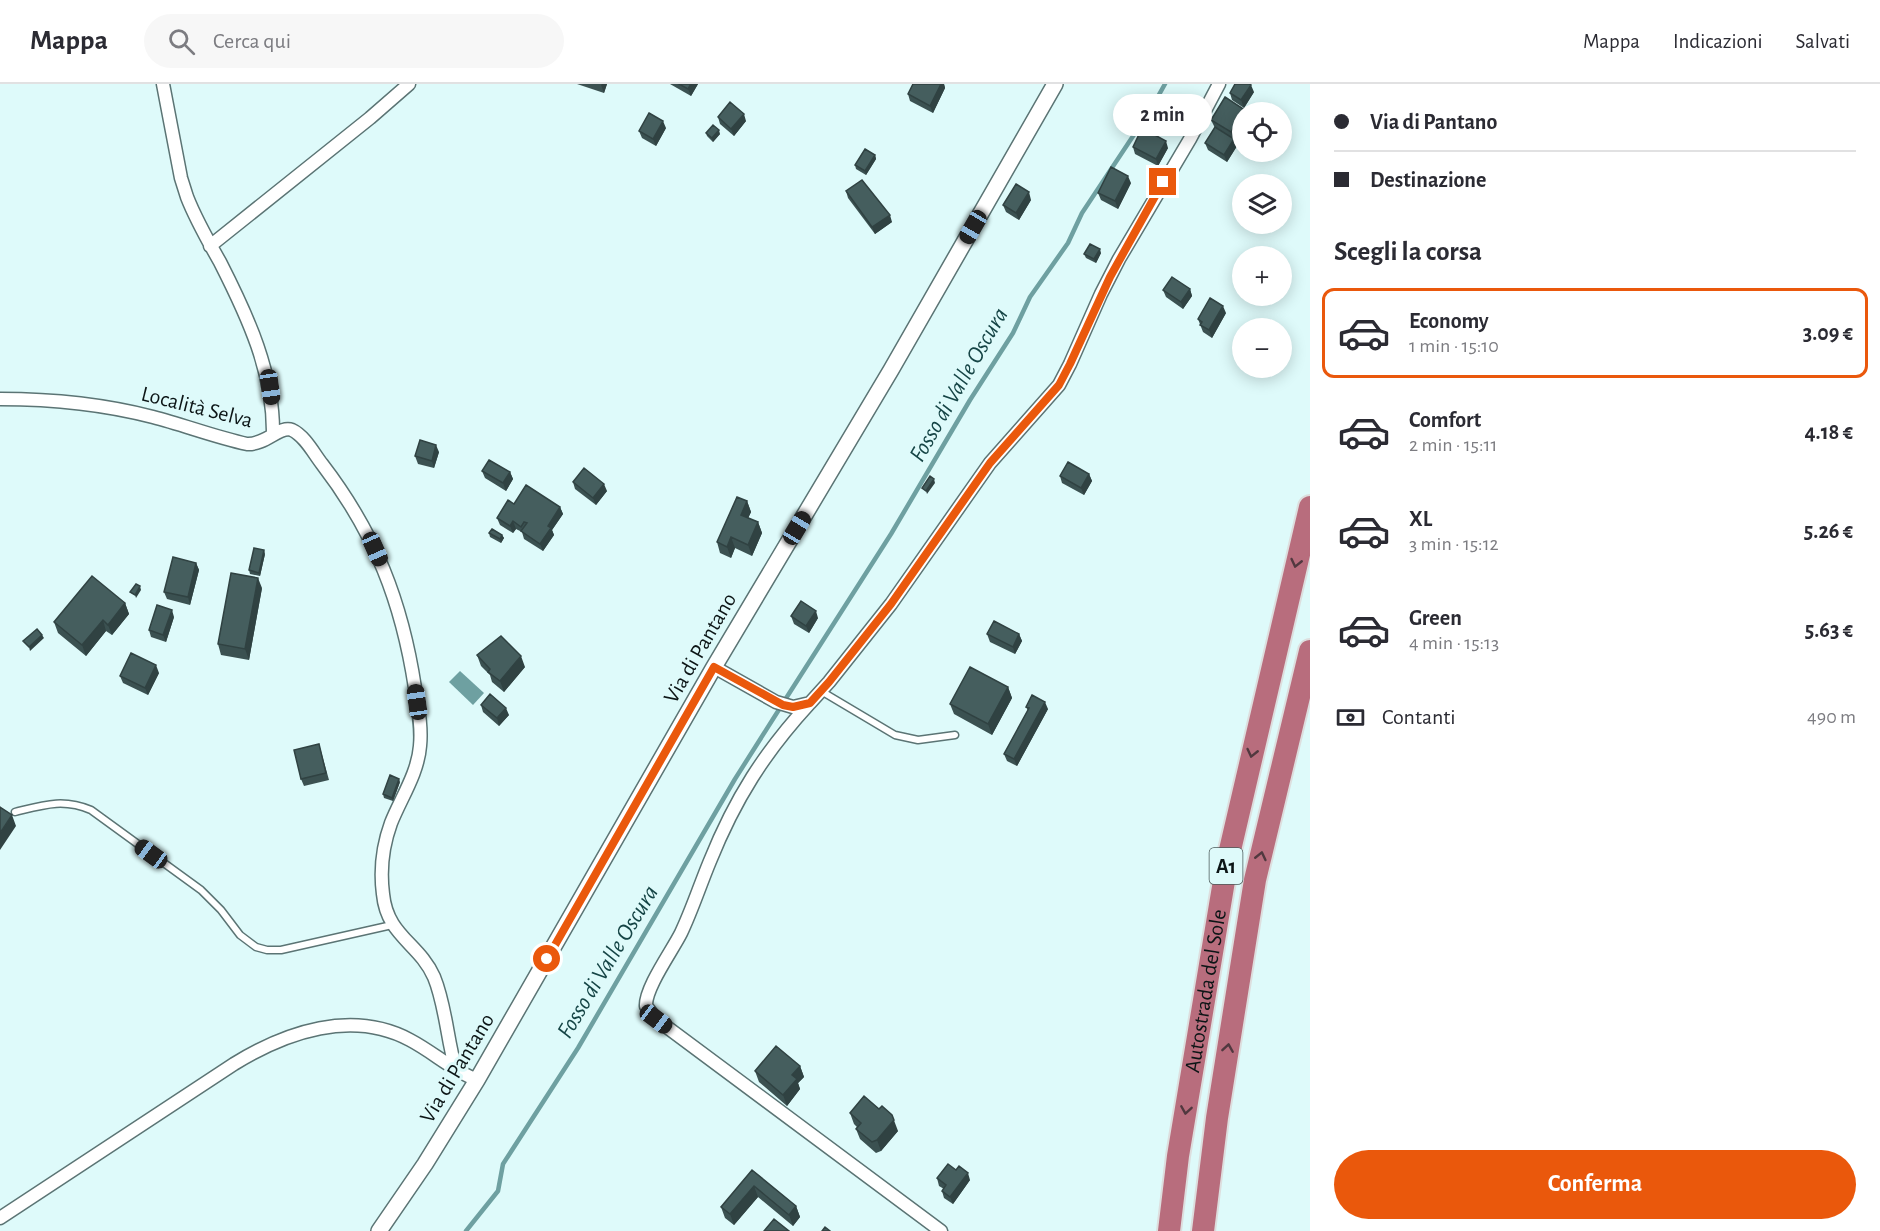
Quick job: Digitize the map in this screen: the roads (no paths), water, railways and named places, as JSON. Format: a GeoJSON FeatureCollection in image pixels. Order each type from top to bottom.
{"type":"FeatureCollection","features":[{"type":"Feature","properties":{"kind":"highway","name":"Autostrada del Sole"},"geometry":{"type":"LineString","coordinates":[[1169,1231],[1180,1144],[1227,863],[1310,507]]}},
{"type":"Feature","properties":{"kind":"highway","name":"Autostrada del Sole"},"geometry":{"type":"LineString","coordinates":[[1203,1231],[1217,1118],[1255,880],[1310,651]]}},
{"type":"Feature","properties":{"kind":"street"},"geometry":{"type":"LineString","coordinates":[[163,84],[183,187],[193,212],[244,314],[261,356],[270,387],[273,435]]}},
{"type":"Feature","properties":{"kind":"street"},"geometry":{"type":"LineString","coordinates":[[210,246],[409,84]]}},
{"type":"Feature","properties":{"kind":"street","name":"Via di Pantano"},"geometry":{"type":"LineString","coordinates":[[379,1231],[431,1155],[477,1080],[714,667],[885,380],[1055,84]]}},
{"type":"Feature","properties":{"kind":"street"},"geometry":{"type":"LineString","coordinates":[[941,1231],[656,1019],[646,1006],[647,994],[683,930],[712,855],[739,799],[767,753],[821,691],[891,604],[990,463],[1059,385],[1119,259],[1183,152],[1219,84]]}},
{"type":"Feature","properties":{"kind":"street","name":"Località Selva"},"geometry":{"type":"LineString","coordinates":[[0,399],[57,401],[123,410],[247,444],[258,444],[287,429],[298,434],[349,501],[367,531],[395,600],[406,637],[420,719],[421,740],[418,761],[391,823],[384,850],[383,896],[392,925],[420,956],[433,975],[440,993],[447,1036],[456,1070]]}},
{"type":"Feature","properties":{"kind":"street"},"geometry":{"type":"LineString","coordinates":[[714,667],[783,705],[793,707],[810,703]]}},
{"type":"Feature","properties":{"kind":"street"},"geometry":{"type":"LineString","coordinates":[[0,1218],[234,1064],[265,1046],[291,1036],[344,1025],[381,1029],[410,1040],[456,1070],[477,1080]]}},
{"type":"Feature","properties":{"kind":"lane"},"geometry":{"type":"LineString","coordinates":[[821,691],[895,735],[918,740],[955,735]]}},
{"type":"Feature","properties":{"kind":"lane"},"geometry":{"type":"LineString","coordinates":[[15,812],[56,803],[73,804],[91,810],[201,890],[240,934],[261,949],[280,950],[392,925]]}},
{"type":"Feature","properties":{"kind":"water"},"geometry":{"type":"Polygon","coordinates":[[[460,671],[484,693],[473,705],[449,682],[460,671]]]}},
{"type":"Feature","properties":{"kind":"waterway","name":"Fosso di Valle Oscura"},"geometry":{"type":"LineString","coordinates":[[783,703],[891,534],[970,400],[1013,333],[1030,297],[1068,243],[1082,213],[1165,84]]}},
{"type":"Feature","properties":{"kind":"waterway","name":"Fosso di Valle Oscura"},"geometry":{"type":"LineString","coordinates":[[466,1231],[498,1191],[503,1164],[578,1048],[735,779],[780,708]]}}]}
